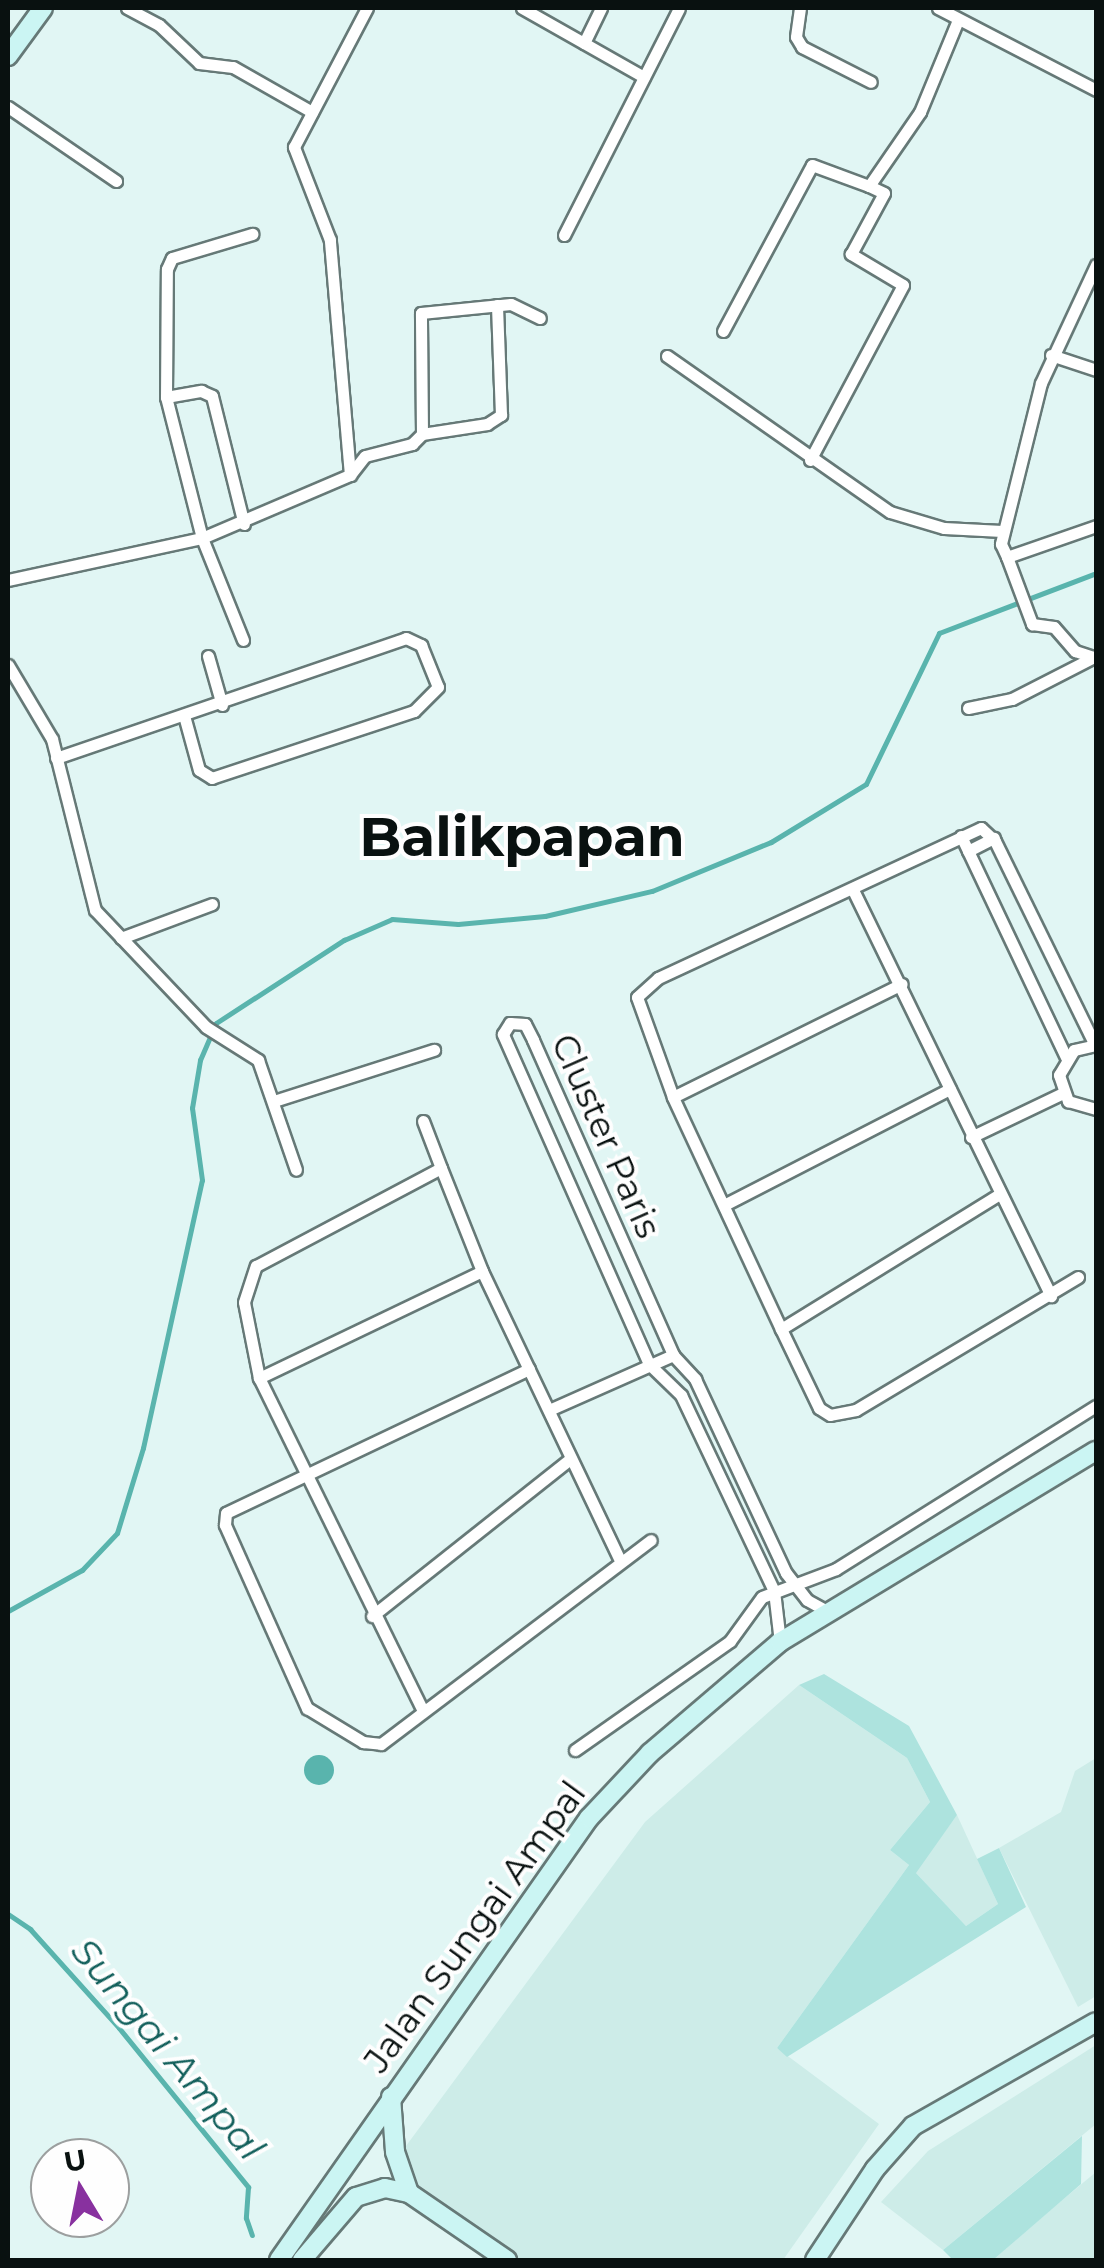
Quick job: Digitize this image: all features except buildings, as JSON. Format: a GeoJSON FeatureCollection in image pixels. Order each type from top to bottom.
{"type":"FeatureCollection","features":[{"type":"Feature","properties":{"kind":"main road"},"geometry":{"type":"LineString","coordinates":[[8,56],[43,8]]}},
{"type":"Feature","properties":{"kind":"main road","name":"Jalan Sungai Ampal"},"geometry":{"type":"LineString","coordinates":[[302,2252],[391,2097],[588,1818],[703,1704],[780,1642],[1096,1451]]}},
{"type":"Feature","properties":{"kind":"main road"},"geometry":{"type":"LineString","coordinates":[[816,2260],[875,2169],[913,2126],[1096,2022]]}},
{"type":"Feature","properties":{"kind":"main road"},"geometry":{"type":"LineString","coordinates":[[391,2097],[396,2152],[409,2193]]}},
{"type":"Feature","properties":{"kind":"main road"},"geometry":{"type":"LineString","coordinates":[[279,2260],[302,2252],[356,2197],[385,2188],[409,2193],[507,2260]]}},
{"type":"Feature","properties":{"kind":"street"},"geometry":{"type":"LineString","coordinates":[[127,8],[158,24],[199,63],[233,67],[312,112]]}},
{"type":"Feature","properties":{"kind":"street"},"geometry":{"type":"LineString","coordinates":[[350,474],[330,240],[294,158],[312,112],[367,8]]}},
{"type":"Feature","properties":{"kind":"street"},"geometry":{"type":"LineString","coordinates":[[522,8],[644,77]]}},
{"type":"Feature","properties":{"kind":"street"},"geometry":{"type":"LineString","coordinates":[[584,43],[601,8]]}},
{"type":"Feature","properties":{"kind":"street"},"geometry":{"type":"LineString","coordinates":[[564,235],[679,8]]}},
{"type":"Feature","properties":{"kind":"street"},"geometry":{"type":"LineString","coordinates":[[800,8],[796,37],[802,47],[872,82]]}},
{"type":"Feature","properties":{"kind":"street"},"geometry":{"type":"LineString","coordinates":[[938,8],[1096,90]]}},
{"type":"Feature","properties":{"kind":"street"},"geometry":{"type":"LineString","coordinates":[[869,186],[920,112],[958,20]]}},
{"type":"Feature","properties":{"kind":"street"},"geometry":{"type":"LineString","coordinates":[[8,107],[116,181]]}},
{"type":"Feature","properties":{"kind":"street"},"geometry":{"type":"LineString","coordinates":[[724,331],[812,166],[884,193],[851,254],[902,286],[810,460]]}},
{"type":"Feature","properties":{"kind":"street"},"geometry":{"type":"LineString","coordinates":[[243,640],[202,538],[166,397],[169,262],[252,234]]}},
{"type":"Feature","properties":{"kind":"street"},"geometry":{"type":"LineString","coordinates":[[1095,656],[1076,651],[1054,627],[1032,624],[1002,531],[1051,355],[1096,265]]}},
{"type":"Feature","properties":{"kind":"street"},"geometry":{"type":"LineString","coordinates":[[422,434],[421,313],[523,304],[540,318]]}},
{"type":"Feature","properties":{"kind":"street"},"geometry":{"type":"LineString","coordinates":[[8,580],[202,538],[244,524],[350,474],[364,456],[412,444],[422,434],[487,424],[500,415],[497,305]]}},
{"type":"Feature","properties":{"kind":"street"},"geometry":{"type":"LineString","coordinates":[[1051,355],[1096,370]]}},
{"type":"Feature","properties":{"kind":"street"},"geometry":{"type":"LineString","coordinates":[[667,356],[810,460],[910,521],[1002,531]]}},
{"type":"Feature","properties":{"kind":"street"},"geometry":{"type":"LineString","coordinates":[[166,397],[201,391],[212,396],[244,524]]}},
{"type":"Feature","properties":{"kind":"street"},"geometry":{"type":"LineString","coordinates":[[1008,556],[1096,526]]}},
{"type":"Feature","properties":{"kind":"street"},"geometry":{"type":"LineString","coordinates":[[56,758],[185,719],[406,638],[421,644],[438,688],[414,711],[212,778],[198,770],[185,719]]}},
{"type":"Feature","properties":{"kind":"street"},"geometry":{"type":"LineString","coordinates":[[208,656],[222,705]]}},
{"type":"Feature","properties":{"kind":"street"},"geometry":{"type":"LineString","coordinates":[[968,708],[1012,699],[1095,656]]}},
{"type":"Feature","properties":{"kind":"street"},"geometry":{"type":"LineString","coordinates":[[8,665],[56,758],[87,894],[121,938],[206,1026],[258,1060],[277,1100],[296,1170]]}},
{"type":"Feature","properties":{"kind":"street"},"geometry":{"type":"LineString","coordinates":[[1066,1057],[1096,1045],[994,838],[981,828],[642,988],[637,1011],[820,1408],[840,1415],[1078,1278]]}},
{"type":"Feature","properties":{"kind":"street"},"geometry":{"type":"LineString","coordinates":[[960,836],[1066,1057],[1059,1075],[1063,1093],[1076,1106],[1095,1112]]}},
{"type":"Feature","properties":{"kind":"street"},"geometry":{"type":"LineString","coordinates":[[968,851],[994,838]]}},
{"type":"Feature","properties":{"kind":"street"},"geometry":{"type":"LineString","coordinates":[[853,890],[902,984],[998,1195],[1051,1296]]}},
{"type":"Feature","properties":{"kind":"street"},"geometry":{"type":"LineString","coordinates":[[121,938],[212,904]]}},
{"type":"Feature","properties":{"kind":"street"},"geometry":{"type":"LineString","coordinates":[[673,1096],[902,984]]}},
{"type":"Feature","properties":{"kind":"street","name":"Cluster Paris"},"geometry":{"type":"LineString","coordinates":[[780,1642],[774,1591],[681,1395],[649,1364],[503,1034],[510,1022],[525,1024],[533,1040],[673,1355],[695,1379],[788,1579]]}},
{"type":"Feature","properties":{"kind":"street"},"geometry":{"type":"LineString","coordinates":[[277,1100],[434,1050]]}},
{"type":"Feature","properties":{"kind":"street"},"geometry":{"type":"LineString","coordinates":[[724,1204],[950,1090]]}},
{"type":"Feature","properties":{"kind":"street"},"geometry":{"type":"LineString","coordinates":[[971,1137],[1063,1093]]}},
{"type":"Feature","properties":{"kind":"street"},"geometry":{"type":"LineString","coordinates":[[422,1121],[482,1271],[619,1558]]}},
{"type":"Feature","properties":{"kind":"street"},"geometry":{"type":"LineString","coordinates":[[423,1711],[303,1476],[259,1378],[246,1313],[249,1282],[266,1256],[442,1168]]}},
{"type":"Feature","properties":{"kind":"street"},"geometry":{"type":"LineString","coordinates":[[781,1329],[998,1195]]}},
{"type":"Feature","properties":{"kind":"street"},"geometry":{"type":"LineString","coordinates":[[259,1378],[482,1271]]}},
{"type":"Feature","properties":{"kind":"street"},"geometry":{"type":"LineString","coordinates":[[549,1410],[673,1355]]}},
{"type":"Feature","properties":{"kind":"street"},"geometry":{"type":"LineString","coordinates":[[529,1369],[239,1505],[225,1519],[301,1698],[317,1716],[374,1745],[619,1558],[651,1540]]}},
{"type":"Feature","properties":{"kind":"street"},"geometry":{"type":"LineString","coordinates":[[575,1750],[730,1642],[756,1602],[788,1579],[836,1568],[1096,1406]]}},
{"type":"Feature","properties":{"kind":"street"},"geometry":{"type":"LineString","coordinates":[[372,1616],[569,1460]]}},
{"type":"Feature","properties":{"kind":"street"},"geometry":{"type":"LineString","coordinates":[[746,1534],[762,1525]]}},
{"type":"Feature","properties":{"kind":"street"},"geometry":{"type":"LineString","coordinates":[[788,1579],[829,1612]]}},
{"type":"Feature","properties":{"kind":"shaded area"},"geometry":{"type":"Polygon","coordinates":[[[824,1674],[909,1726],[957,1815],[916,1873],[966,1926],[998,1904],[977,1859],[999,1848],[1026,1907],[787,2057],[777,2048],[909,1865],[890,1850],[930,1802],[907,1758],[799,1685],[824,1674]]]}},
{"type":"Feature","properties":{"kind":"shaded area"},"geometry":{"type":"Polygon","coordinates":[[[799,1685],[907,1758],[930,1802],[890,1850],[909,1865],[777,2048],[879,2124],[783,2260],[517,2260],[408,2184],[406,2146],[645,1822],[799,1685]]]}},
{"type":"Feature","properties":{"kind":"shaded area"},"geometry":{"type":"Polygon","coordinates":[[[319,1755],[330,1759],[334,1770],[330,1781],[319,1785],[308,1781],[304,1770],[308,1759],[319,1755]]]}},
{"type":"Feature","properties":{"kind":"shaded area"},"geometry":{"type":"Polygon","coordinates":[[[1096,1758],[1096,1996],[1078,2007],[999,1848],[1061,1812],[1075,1771],[1096,1758]]]}},
{"type":"Feature","properties":{"kind":"shaded area"},"geometry":{"type":"Polygon","coordinates":[[[957,1815],[998,1904],[966,1926],[915,1872],[957,1815]]]}},
{"type":"Feature","properties":{"kind":"shaded area"},"geometry":{"type":"Polygon","coordinates":[[[1096,2045],[1096,2124],[943,2250],[881,2202],[928,2151],[1096,2045]]]}},
{"type":"Feature","properties":{"kind":"shaded area"},"geometry":{"type":"Polygon","coordinates":[[[1082,2136],[1081,2184],[993,2260],[953,2260],[943,2250],[1082,2136]]]}},
{"type":"Feature","properties":{"kind":"shaded area"},"geometry":{"type":"Polygon","coordinates":[[[1096,2172],[1096,2260],[993,2260],[1054,2207],[1096,2172]]]}},
{"type":"Feature","properties":{"kind":"waterway"},"geometry":{"type":"LineString","coordinates":[[8,1611],[82,1570],[117,1533],[143,1448],[202,1180],[192,1108],[200,1060],[216,1023],[344,940],[392,919],[458,924],[545,916],[652,891],[771,842],[866,784],[939,633],[1096,573]]}},
{"type":"Feature","properties":{"kind":"waterway","name":"Sungai Ampal"},"geometry":{"type":"LineString","coordinates":[[8,1914],[30,1929],[119,2028],[248,2187],[246,2218],[252,2235]]}},
{"type":"Feature","properties":{"kind":"district","name":"Balikpapan"},"geometry":{"type":"Point","coordinates":[522,837]}}]}
